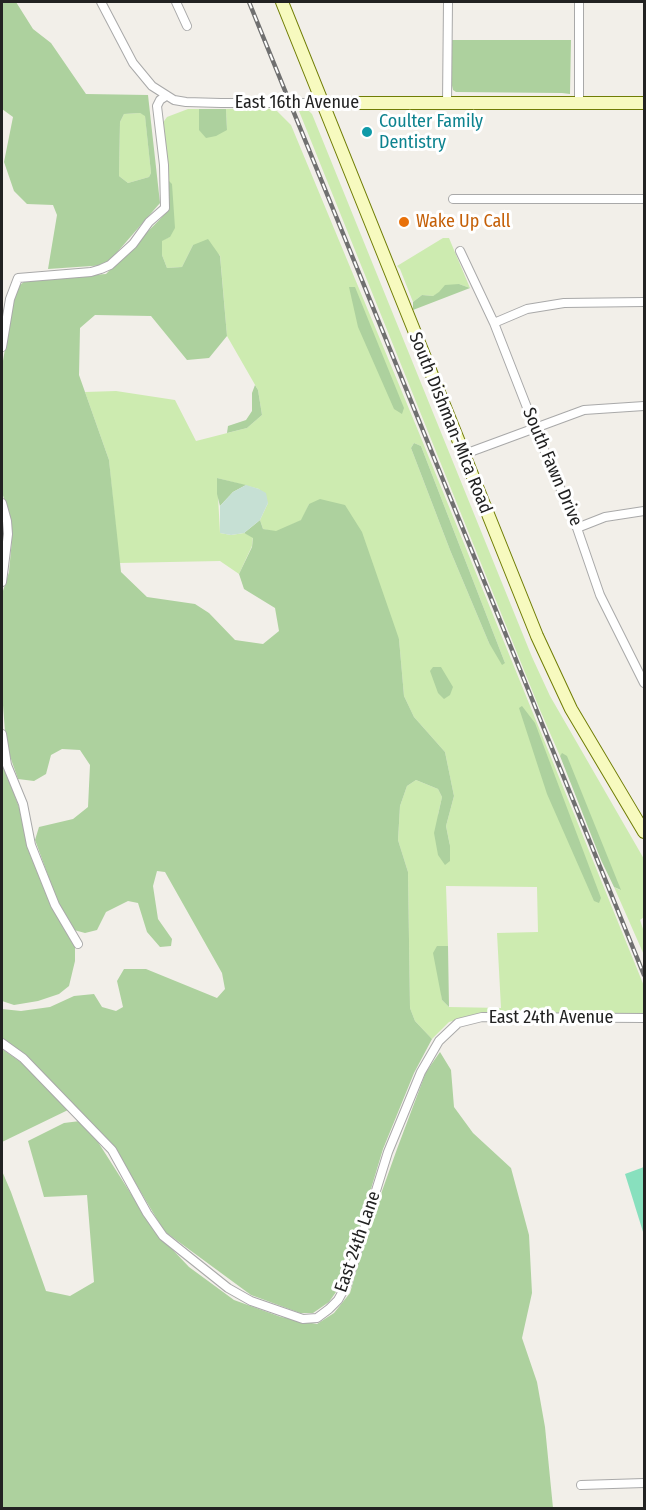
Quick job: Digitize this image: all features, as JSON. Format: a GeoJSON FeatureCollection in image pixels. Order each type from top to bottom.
{"type":"FeatureCollection","features":[{"type":"Feature","properties":{"kind":"main road","name":"South Dishman-Mica Road"},"geometry":{"type":"LineString","coordinates":[[282,2],[462,455],[537,636],[571,709],[645,832]]}},
{"type":"Feature","properties":{"kind":"main road","name":"East 16th Avenue"},"geometry":{"type":"LineString","coordinates":[[322,103],[645,103]]}},
{"type":"Feature","properties":{"kind":"street"},"geometry":{"type":"LineString","coordinates":[[2,347],[10,299],[18,278],[91,272],[111,265],[133,244],[149,222],[165,208],[164,165],[157,106],[166,96],[152,86],[133,63],[100,2]]}},
{"type":"Feature","properties":{"kind":"street"},"geometry":{"type":"LineString","coordinates":[[176,2],[187,26]]}},
{"type":"Feature","properties":{"kind":"street"},"geometry":{"type":"LineString","coordinates":[[447,103],[448,2]]}},
{"type":"Feature","properties":{"kind":"street"},"geometry":{"type":"LineString","coordinates":[[579,2],[579,102]]}},
{"type":"Feature","properties":{"kind":"street","name":"East 16th Avenue"},"geometry":{"type":"LineString","coordinates":[[166,96],[186,102],[322,103]]}},
{"type":"Feature","properties":{"kind":"street"},"geometry":{"type":"LineString","coordinates":[[453,199],[645,199]]}},
{"type":"Feature","properties":{"kind":"street","name":"South Fawn Drive"},"geometry":{"type":"LineString","coordinates":[[460,251],[494,323],[577,528],[600,595],[645,683]]}},
{"type":"Feature","properties":{"kind":"street"},"geometry":{"type":"LineString","coordinates":[[494,323],[527,309],[564,303],[645,302]]}},
{"type":"Feature","properties":{"kind":"street"},"geometry":{"type":"LineString","coordinates":[[462,455],[584,410],[645,406]]}},
{"type":"Feature","properties":{"kind":"street"},"geometry":{"type":"LineString","coordinates":[[2,503],[8,534],[2,582]]}},
{"type":"Feature","properties":{"kind":"street"},"geometry":{"type":"LineString","coordinates":[[577,528],[605,517],[645,512]]}},
{"type":"Feature","properties":{"kind":"street"},"geometry":{"type":"LineString","coordinates":[[2,734],[8,765],[24,804],[31,845],[55,904],[78,944]]}},
{"type":"Feature","properties":{"kind":"street","name":"East 24th Avenue"},"geometry":{"type":"LineString","coordinates":[[458,1023],[482,1017],[645,1018]]}},
{"type":"Feature","properties":{"kind":"street","name":"East 24th Lane"},"geometry":{"type":"LineString","coordinates":[[2,1042],[23,1058],[112,1149],[147,1213],[163,1236],[228,1288],[251,1301],[303,1319],[316,1318],[338,1300],[347,1284],[388,1152],[421,1072],[439,1041],[458,1023]]}},
{"type":"Feature","properties":{"kind":"street"},"geometry":{"type":"LineString","coordinates":[[581,1485],[645,1483]]}},
{"type":"Feature","properties":{"kind":"green space"},"geometry":{"type":"Polygon","coordinates":[[[2,2],[16,2],[33,29],[51,43],[86,94],[148,95],[160,203],[106,265],[48,269],[57,215],[53,205],[27,204],[14,191],[4,162],[13,117],[2,109],[2,2]],[[140,113],[124,114],[120,122],[119,176],[128,183],[149,177],[151,173],[145,116],[140,113]]]}},
{"type":"Feature","properties":{"kind":"green space"},"geometry":{"type":"Polygon","coordinates":[[[451,40],[571,40],[570,94],[456,92],[453,90],[451,81],[451,40]]]}},
{"type":"Feature","properties":{"kind":"green space"},"geometry":{"type":"Polygon","coordinates":[[[188,109],[199,109],[199,130],[227,130],[226,109],[276,110],[291,125],[644,986],[644,1014],[482,1013],[449,1022],[432,1039],[415,1021],[410,1008],[408,872],[398,840],[400,806],[407,786],[416,780],[438,789],[442,797],[438,815],[450,846],[446,826],[454,796],[445,752],[414,717],[404,696],[399,639],[309,504],[302,520],[276,532],[263,529],[260,520],[268,503],[259,489],[217,478],[220,533],[231,535],[244,533],[253,537],[252,546],[239,574],[220,561],[119,563],[109,460],[85,392],[116,391],[175,400],[196,441],[247,428],[262,415],[258,390],[227,336],[220,255],[193,245],[182,267],[167,268],[162,255],[162,240],[170,237],[162,124],[167,117],[188,109]],[[414,443],[411,448],[450,550],[489,643],[505,663],[421,446],[414,443]],[[446,886],[448,946],[437,946],[442,1000],[449,1007],[501,1008],[497,933],[538,932],[537,887],[446,886]]]}},
{"type":"Feature","properties":{"kind":"green space"},"geometry":{"type":"Polygon","coordinates":[[[199,109],[226,109],[227,130],[206,138],[199,130],[199,109]]]}},
{"type":"Feature","properties":{"kind":"green space"},"geometry":{"type":"Polygon","coordinates":[[[299,111],[309,111],[312,114],[532,657],[550,696],[644,859],[644,917],[640,920],[644,932],[644,955],[614,887],[620,890],[562,754],[560,756],[540,710],[299,111]]]}},
{"type":"Feature","properties":{"kind":"green space"},"geometry":{"type":"Polygon","coordinates":[[[124,114],[145,115],[151,173],[149,177],[128,183],[119,176],[120,122],[124,114]]]}},
{"type":"Feature","properties":{"kind":"green space"},"geometry":{"type":"Polygon","coordinates":[[[167,179],[172,184],[175,228],[170,237],[162,241],[162,255],[167,268],[182,267],[193,245],[208,239],[220,256],[227,336],[209,358],[187,360],[151,316],[95,315],[80,328],[79,375],[109,460],[121,572],[147,597],[195,604],[209,613],[235,640],[263,644],[279,631],[275,608],[244,589],[239,574],[252,547],[253,538],[244,533],[260,520],[263,529],[276,531],[301,520],[309,504],[320,499],[345,505],[362,532],[399,639],[404,696],[414,717],[445,752],[454,796],[446,826],[450,861],[445,865],[438,855],[434,833],[442,797],[438,789],[416,780],[407,786],[400,806],[398,840],[408,872],[410,1008],[415,1021],[432,1039],[414,1073],[383,1149],[343,1282],[329,1302],[313,1313],[300,1313],[251,1295],[164,1231],[114,1147],[25,1054],[2,1038],[2,1009],[21,1011],[50,1007],[74,996],[94,994],[102,1007],[116,1011],[123,1007],[117,981],[124,969],[146,969],[217,998],[225,989],[222,973],[165,872],[157,871],[153,886],[158,919],[172,939],[171,946],[160,947],[147,932],[138,903],[128,901],[106,912],[97,930],[85,933],[74,930],[57,900],[35,840],[39,827],[73,819],[88,807],[90,765],[80,750],[62,749],[51,755],[46,774],[34,781],[18,779],[6,745],[2,692],[2,594],[9,572],[12,539],[2,492],[2,367],[13,300],[19,286],[26,280],[106,274],[168,211],[167,179]]]}},
{"type":"Feature","properties":{"kind":"green space"},"geometry":{"type":"Polygon","coordinates":[[[443,238],[449,238],[470,288],[459,284],[433,296],[422,295],[413,302],[397,266],[443,238]]]}},
{"type":"Feature","properties":{"kind":"green space"},"geometry":{"type":"Polygon","coordinates":[[[459,284],[470,288],[413,310],[413,302],[422,295],[433,296],[445,285],[459,284]]]}},
{"type":"Feature","properties":{"kind":"green space"},"geometry":{"type":"Polygon","coordinates":[[[349,287],[355,287],[404,408],[402,414],[394,409],[358,327],[349,287]]]}},
{"type":"Feature","properties":{"kind":"green space"},"geometry":{"type":"Polygon","coordinates":[[[255,385],[262,415],[247,428],[227,433],[228,426],[246,420],[252,411],[252,393],[255,385]]]}},
{"type":"Feature","properties":{"kind":"green space"},"geometry":{"type":"Polygon","coordinates":[[[414,443],[421,446],[505,663],[502,665],[489,643],[450,550],[411,448],[414,443]]]}},
{"type":"Feature","properties":{"kind":"green space"},"geometry":{"type":"Polygon","coordinates":[[[217,478],[246,485],[233,492],[220,506],[217,478]]]}},
{"type":"Feature","properties":{"kind":"green space"},"geometry":{"type":"Polygon","coordinates":[[[246,485],[266,493],[268,503],[260,520],[244,533],[231,535],[220,533],[220,506],[233,492],[246,485]]]}},
{"type":"Feature","properties":{"kind":"green space"},"geometry":{"type":"Polygon","coordinates":[[[433,667],[441,667],[453,687],[450,695],[444,699],[438,693],[430,671],[433,667]]]}},
{"type":"Feature","properties":{"kind":"green space"},"geometry":{"type":"Polygon","coordinates":[[[522,706],[535,723],[601,898],[599,903],[594,901],[547,794],[519,708],[522,706]]]}},
{"type":"Feature","properties":{"kind":"green space"},"geometry":{"type":"Polygon","coordinates":[[[562,753],[567,756],[621,890],[614,887],[601,860],[560,756],[562,753]]]}},
{"type":"Feature","properties":{"kind":"green space"},"geometry":{"type":"Polygon","coordinates":[[[2,760],[20,810],[26,839],[50,904],[75,946],[75,961],[69,986],[59,994],[38,1001],[14,1005],[2,1001],[2,760]]]}},
{"type":"Feature","properties":{"kind":"green space"},"geometry":{"type":"Polygon","coordinates":[[[437,946],[448,946],[449,1007],[442,1000],[433,953],[437,946]]]}},
{"type":"Feature","properties":{"kind":"green space"},"geometry":{"type":"Polygon","coordinates":[[[2,1049],[22,1063],[68,1110],[2,1142],[2,1049]]]}},
{"type":"Feature","properties":{"kind":"green space"},"geometry":{"type":"Polygon","coordinates":[[[440,1052],[451,1070],[454,1107],[473,1133],[511,1168],[529,1235],[532,1293],[522,1338],[537,1382],[545,1427],[553,1508],[2,1508],[2,1171],[46,1291],[70,1296],[94,1282],[87,1195],[44,1197],[28,1141],[64,1123],[80,1121],[98,1142],[154,1230],[189,1267],[234,1300],[281,1317],[317,1324],[334,1313],[350,1293],[366,1236],[397,1149],[426,1072],[440,1052]]]}},
{"type":"Feature","properties":{"kind":"green space"},"geometry":{"type":"Polygon","coordinates":[[[644,1167],[644,1235],[625,1174],[644,1167]]]}},
{"type":"Feature","properties":{"kind":"railway"},"geometry":{"type":"LineString","coordinates":[[249,2],[644,975]]}},
{"type":"Feature","properties":{"kind":"place","name":"Coulter Family Dentistry"},"geometry":{"type":"Point","coordinates":[367,132]}},
{"type":"Feature","properties":{"kind":"place","name":"Wake Up Call"},"geometry":{"type":"Point","coordinates":[404,222]}}]}
